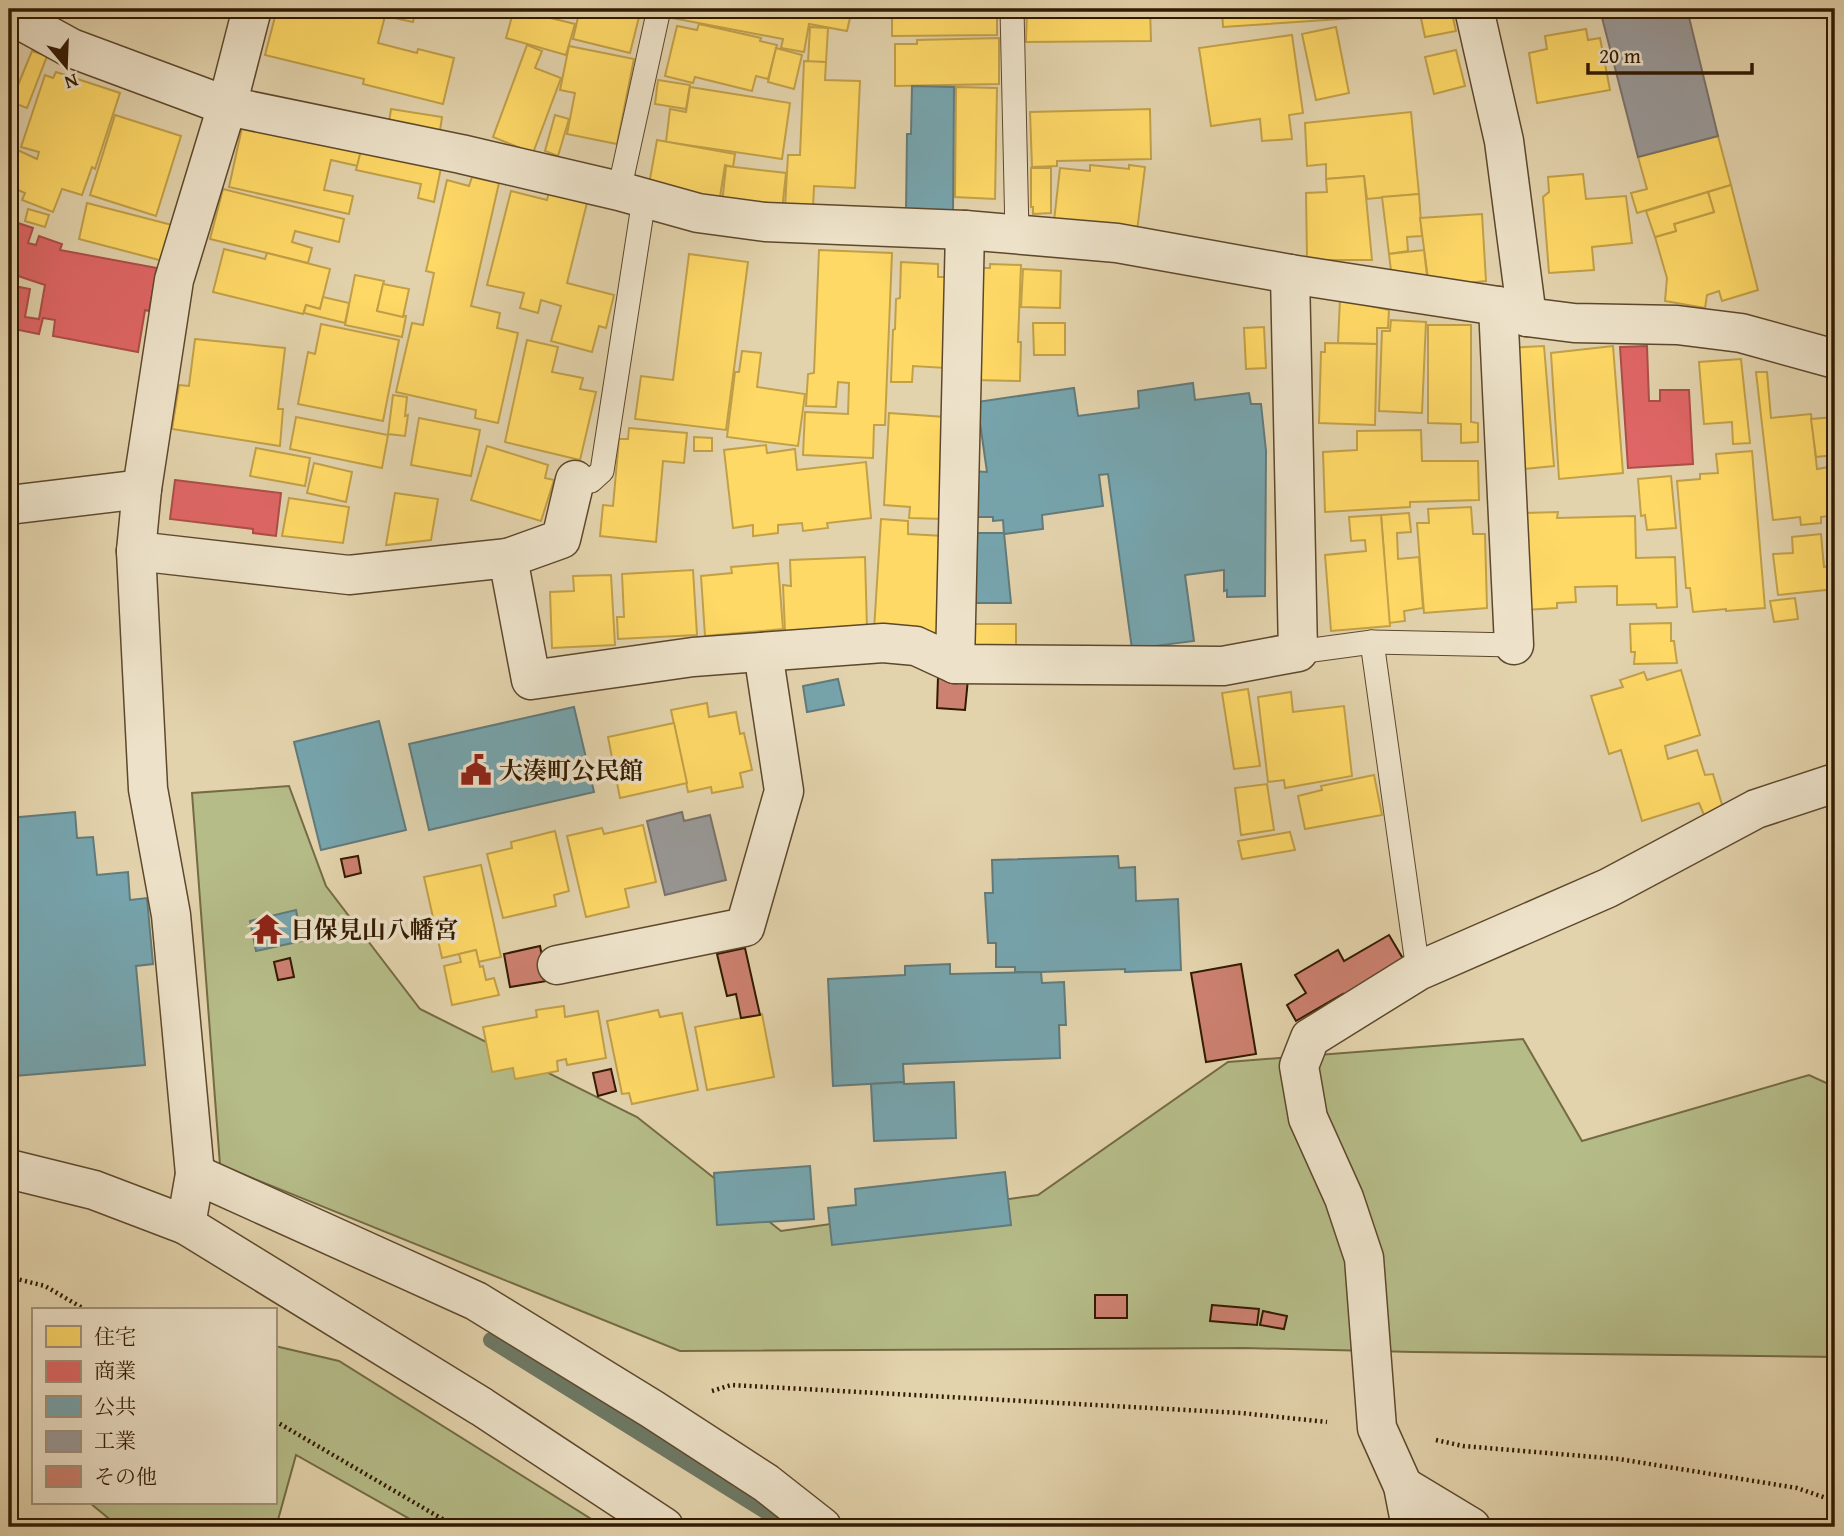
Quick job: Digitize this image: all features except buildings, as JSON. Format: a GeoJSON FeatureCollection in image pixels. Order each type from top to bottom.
{"type":"FeatureCollection","features":[{"type":"Feature","properties":{"kind":"street"},"geometry":{"type":"LineString","coordinates":[[186,1225],[195,1174],[171,915],[148,789],[136,551],[142,489],[174,280],[227,106],[252,9]]}},
{"type":"Feature","properties":{"kind":"street"},"geometry":{"type":"LineString","coordinates":[[1474,9],[1504,141],[1513,312],[1514,645]]}},
{"type":"Feature","properties":{"kind":"street"},"geometry":{"type":"LineString","coordinates":[[9,14],[71,48],[227,106],[461,154],[698,213],[765,222],[965,230],[1116,243],[1574,323],[1677,325],[1741,333],[1835,359]]}},
{"type":"Feature","properties":{"kind":"street"},"geometry":{"type":"LineString","coordinates":[[955,664],[965,230]]}},
{"type":"Feature","properties":{"kind":"street"},"geometry":{"type":"LineString","coordinates":[[508,558],[531,680],[693,657],[883,643],[916,646],[955,664],[1223,666],[1297,652],[1290,274]]}},
{"type":"Feature","properties":{"kind":"street"},"geometry":{"type":"LineString","coordinates":[[136,551],[348,575],[508,558],[561,539],[575,480]]}},
{"type":"Feature","properties":{"kind":"street"},"geometry":{"type":"LineString","coordinates":[[9,505],[142,489]]}},
{"type":"Feature","properties":{"kind":"street"},"geometry":{"type":"LineString","coordinates":[[557,965],[745,927],[784,791],[763,652]]}},
{"type":"Feature","properties":{"kind":"street"},"geometry":{"type":"LineString","coordinates":[[1411,1527],[1403,1486],[1377,1428],[1364,1258],[1344,1198],[1308,1118],[1299,1066],[1310,1038],[1418,971],[1608,888],[1756,809],[1835,782]]}},
{"type":"Feature","properties":{"kind":"street"},"geometry":{"type":"LineString","coordinates":[[9,1169],[94,1190],[186,1225],[482,1407],[664,1527]]}},
{"type":"Feature","properties":{"kind":"street"},"geometry":{"type":"LineString","coordinates":[[195,1174],[476,1300],[766,1483],[822,1527]]}},
{"type":"Feature","properties":{"kind":"street"},"geometry":{"type":"LineString","coordinates":[[1403,1486],[1471,1527]]}},
{"type":"Feature","properties":{"kind":"lane"},"geometry":{"type":"LineString","coordinates":[[575,480],[591,481],[602,471],[631,195],[659,9]]}},
{"type":"Feature","properties":{"kind":"lane"},"geometry":{"type":"LineString","coordinates":[[1012,9],[1017,234]]}},
{"type":"Feature","properties":{"kind":"lane"},"geometry":{"type":"LineString","coordinates":[[1372,642],[1418,971]]}},
{"type":"Feature","properties":{"kind":"lane"},"geometry":{"type":"LineString","coordinates":[[1297,652],[1372,642],[1514,645]]}},
{"type":"Feature","properties":{"kind":"path"},"geometry":{"type":"LineString","coordinates":[[9,1277],[45,1286],[83,1308]]}},
{"type":"Feature","properties":{"kind":"path"},"geometry":{"type":"LineString","coordinates":[[652,1409],[731,1385],[1241,1413],[1377,1428],[1463,1446],[1619,1459],[1797,1488],[1835,1501]]}},
{"type":"Feature","properties":{"kind":"path"},"geometry":{"type":"LineString","coordinates":[[276,1422],[456,1527]]}},
{"type":"Feature","properties":{"kind":"green space"},"geometry":{"type":"Polygon","coordinates":[[[289,786],[326,886],[420,1009],[637,1117],[781,1231],[1038,1195],[1228,1062],[1523,1039],[1582,1141],[1809,1075],[1835,1087],[1835,1357],[1244,1348],[680,1351],[220,1165],[192,793],[289,786]]]}},
{"type":"Feature","properties":{"kind":"green space"},"geometry":{"type":"Polygon","coordinates":[[[276,1346],[339,1361],[604,1527],[424,1527],[296,1455],[276,1527],[119,1527],[91,1504],[276,1504],[276,1346]]]}},
{"type":"Feature","properties":{"kind":"waterway"},"geometry":{"type":"LineString","coordinates":[[491,1340],[787,1527]]}},
{"type":"Feature","properties":{"kind":"place","name":"大湊町公民館"},"geometry":{"type":"Point","coordinates":[476,770]}},
{"type":"Feature","properties":{"kind":"place","name":"日保見山八幡宮"},"geometry":{"type":"Point","coordinates":[267,929]}}]}
